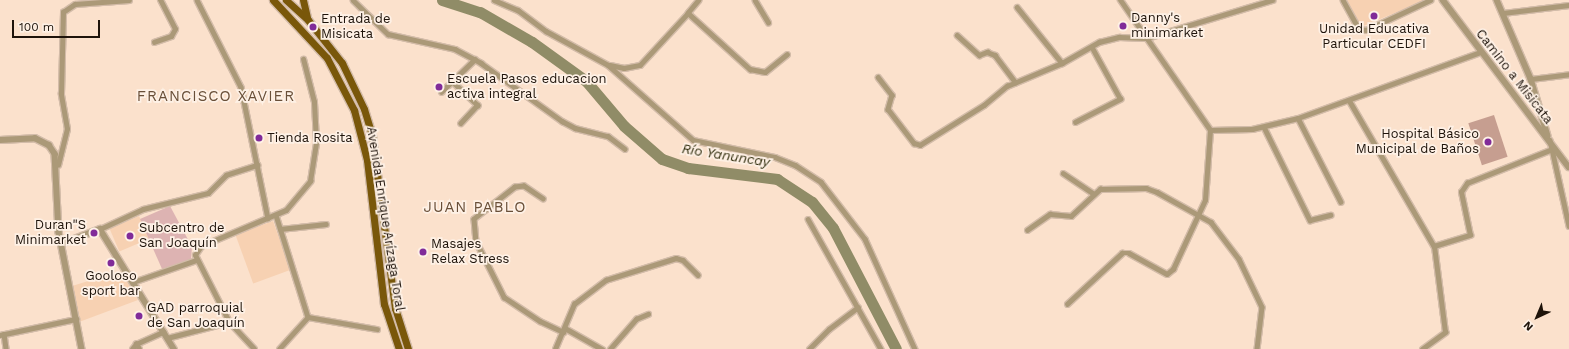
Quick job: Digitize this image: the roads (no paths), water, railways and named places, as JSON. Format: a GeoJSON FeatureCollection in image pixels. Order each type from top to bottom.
{"type":"FeatureCollection","features":[{"type":"Feature","properties":{"kind":"main road","name":"Avenida Enrique Arízaga Toral"},"geometry":{"type":"LineString","coordinates":[[273,0],[327,58],[354,110],[367,160],[384,304],[399,349]]}},
{"type":"Feature","properties":{"kind":"main road","name":"Avenida Enrique Arízaga Toral"},"geometry":{"type":"LineString","coordinates":[[286,0],[308,20],[342,63],[364,109],[372,136],[395,308],[408,349]]}},
{"type":"Feature","properties":{"kind":"main road"},"geometry":{"type":"LineString","coordinates":[[303,0],[308,20]]}},
{"type":"Feature","properties":{"kind":"street"},"geometry":{"type":"LineString","coordinates":[[58,165],[67,129],[61,94],[63,12],[75,4],[129,0]]}},
{"type":"Feature","properties":{"kind":"street"},"geometry":{"type":"LineString","coordinates":[[154,42],[171,36],[175,29],[160,0]]}},
{"type":"Feature","properties":{"kind":"street"},"geometry":{"type":"LineString","coordinates":[[197,0],[241,87],[268,218]]}},
{"type":"Feature","properties":{"kind":"street"},"geometry":{"type":"LineString","coordinates":[[353,0],[388,34],[441,45],[475,59],[562,121],[575,128],[608,136],[625,150]]}},
{"type":"Feature","properties":{"kind":"street"},"geometry":{"type":"LineString","coordinates":[[494,0],[518,10],[546,31],[608,65],[693,140],[775,157],[795,165],[821,182],[865,239],[915,349]]}},
{"type":"Feature","properties":{"kind":"street"},"geometry":{"type":"LineString","coordinates":[[608,65],[624,68],[640,65],[688,13],[691,2],[699,0]]}},
{"type":"Feature","properties":{"kind":"street"},"geometry":{"type":"LineString","coordinates":[[755,0],[768,22]]}},
{"type":"Feature","properties":{"kind":"street"},"geometry":{"type":"LineString","coordinates":[[1067,304],[1122,253],[1129,253],[1167,274],[1173,269],[1200,215],[1205,200],[1210,130],[1120,0]]}},
{"type":"Feature","properties":{"kind":"street"},"geometry":{"type":"LineString","coordinates":[[878,77],[892,95],[888,109],[917,145],[984,105],[1015,82],[1062,63],[1108,38],[1147,38],[1272,0]]}},
{"type":"Feature","properties":{"kind":"street"},"geometry":{"type":"LineString","coordinates":[[1344,0],[1359,29],[1366,30],[1430,0]]}},
{"type":"Feature","properties":{"kind":"street","name":"Camino a Misicata"},"geometry":{"type":"LineString","coordinates":[[1443,0],[1480,52],[1550,140],[1569,167]]}},
{"type":"Feature","properties":{"kind":"street"},"geometry":{"type":"LineString","coordinates":[[1497,0],[1531,79],[1550,140],[1550,150],[1569,226]]}},
{"type":"Feature","properties":{"kind":"street"},"geometry":{"type":"LineString","coordinates":[[1503,13],[1569,5]]}},
{"type":"Feature","properties":{"kind":"street"},"geometry":{"type":"LineString","coordinates":[[1017,7],[1062,63]]}},
{"type":"Feature","properties":{"kind":"street"},"geometry":{"type":"LineString","coordinates":[[688,13],[710,36],[757,72],[765,72],[787,54]]}},
{"type":"Feature","properties":{"kind":"street"},"geometry":{"type":"LineString","coordinates":[[957,35],[979,55],[987,52],[995,55],[1015,82]]}},
{"type":"Feature","properties":{"kind":"street"},"geometry":{"type":"LineString","coordinates":[[1075,122],[1120,99],[1092,48]]}},
{"type":"Feature","properties":{"kind":"street"},"geometry":{"type":"LineString","coordinates":[[1210,130],[1264,127],[1298,118],[1480,52]]}},
{"type":"Feature","properties":{"kind":"street"},"geometry":{"type":"LineString","coordinates":[[254,349],[229,322],[196,260],[201,246],[276,214],[303,192],[314,168],[312,86],[303,59]]}},
{"type":"Feature","properties":{"kind":"street"},"geometry":{"type":"LineString","coordinates":[[441,92],[454,82],[475,59]]}},
{"type":"Feature","properties":{"kind":"street"},"geometry":{"type":"LineString","coordinates":[[1531,79],[1569,74]]}},
{"type":"Feature","properties":{"kind":"street"},"geometry":{"type":"LineString","coordinates":[[454,82],[478,105],[461,123]]}},
{"type":"Feature","properties":{"kind":"street"},"geometry":{"type":"LineString","coordinates":[[1349,100],[1434,246],[1446,327],[1442,336],[1422,349]]}},
{"type":"Feature","properties":{"kind":"street"},"geometry":{"type":"LineString","coordinates":[[1298,118],[1341,202]]}},
{"type":"Feature","properties":{"kind":"street"},"geometry":{"type":"LineString","coordinates":[[1264,127],[1310,220],[1330,215]]}},
{"type":"Feature","properties":{"kind":"street"},"geometry":{"type":"LineString","coordinates":[[0,140],[26,137],[44,141],[56,154],[58,165],[61,244],[82,349]]}},
{"type":"Feature","properties":{"kind":"street"},"geometry":{"type":"LineString","coordinates":[[1434,246],[1470,235],[1461,192],[1467,183],[1550,150]]}},
{"type":"Feature","properties":{"kind":"street"},"geometry":{"type":"LineString","coordinates":[[61,244],[157,204],[208,193],[226,175],[257,166]]}},
{"type":"Feature","properties":{"kind":"street"},"geometry":{"type":"LineString","coordinates":[[1063,173],[1094,194]]}},
{"type":"Feature","properties":{"kind":"street"},"geometry":{"type":"LineString","coordinates":[[543,199],[524,186],[516,186],[474,219],[476,242],[504,297],[540,321],[565,330],[602,349]]}},
{"type":"Feature","properties":{"kind":"street"},"geometry":{"type":"LineString","coordinates":[[1027,230],[1050,214],[1071,216],[1094,194],[1106,188],[1152,189],[1200,215],[1216,228],[1239,259],[1262,307],[1257,349]]}},
{"type":"Feature","properties":{"kind":"street"},"geometry":{"type":"LineString","coordinates":[[276,214],[308,317]]}},
{"type":"Feature","properties":{"kind":"street"},"geometry":{"type":"LineString","coordinates":[[808,219],[881,349]]}},
{"type":"Feature","properties":{"kind":"street"},"geometry":{"type":"LineString","coordinates":[[280,229],[326,224]]}},
{"type":"Feature","properties":{"kind":"street"},"geometry":{"type":"LineString","coordinates":[[100,229],[174,349]]}},
{"type":"Feature","properties":{"kind":"street"},"geometry":{"type":"LineString","coordinates":[[555,349],[565,330],[569,311],[574,304],[606,280],[676,258],[683,260],[698,275]]}},
{"type":"Feature","properties":{"kind":"street"},"geometry":{"type":"LineString","coordinates":[[133,282],[196,260]]}},
{"type":"Feature","properties":{"kind":"street"},"geometry":{"type":"LineString","coordinates":[[809,349],[829,329],[858,307]]}},
{"type":"Feature","properties":{"kind":"street"},"geometry":{"type":"LineString","coordinates":[[610,349],[636,319],[648,314]]}},
{"type":"Feature","properties":{"kind":"street"},"geometry":{"type":"LineString","coordinates":[[308,317],[377,330]]}},
{"type":"Feature","properties":{"kind":"street"},"geometry":{"type":"LineString","coordinates":[[279,349],[308,317]]}},
{"type":"Feature","properties":{"kind":"street"},"geometry":{"type":"LineString","coordinates":[[6,349],[2,335],[76,319]]}},
{"type":"Feature","properties":{"kind":"street"},"geometry":{"type":"LineString","coordinates":[[167,338],[229,322]]}},
{"type":"Feature","properties":{"kind":"street"},"geometry":{"type":"LineString","coordinates":[[132,349],[136,344],[164,332]]}},
{"type":"Feature","properties":{"kind":"street"},"geometry":{"type":"LineString","coordinates":[[136,344],[139,349]]}},
{"type":"Feature","properties":{"kind":"waterway","name":"Río Yanuncay"},"geometry":{"type":"LineString","coordinates":[[442,0],[480,12],[532,42],[586,81],[624,126],[662,159],[688,168],[777,179],[812,202],[833,228],[896,349]]}},
{"type":"Feature","properties":{"kind":"place","name":"Unidad Educativa Particular CEDFI"},"geometry":{"type":"Point","coordinates":[1374,16]}},
{"type":"Feature","properties":{"kind":"place","name":"Danny's minimarket"},"geometry":{"type":"Point","coordinates":[1123,26]}},
{"type":"Feature","properties":{"kind":"place","name":"Entrada de Misicata"},"geometry":{"type":"Point","coordinates":[313,27]}},
{"type":"Feature","properties":{"kind":"place","name":"Escuela Pasos educacion activa integral"},"geometry":{"type":"Point","coordinates":[439,87]}},
{"type":"Feature","properties":{"kind":"place","name":"Tienda Rosita"},"geometry":{"type":"Point","coordinates":[259,138]}},
{"type":"Feature","properties":{"kind":"place","name":"Hospital Básico Municipal de Baños"},"geometry":{"type":"Point","coordinates":[1488,142]}},
{"type":"Feature","properties":{"kind":"place","name":"Duran\"S Minimarket"},"geometry":{"type":"Point","coordinates":[94,233]}},
{"type":"Feature","properties":{"kind":"place","name":"Subcentro de San Joaquín"},"geometry":{"type":"Point","coordinates":[130,236]}},
{"type":"Feature","properties":{"kind":"place","name":"Masajes Relax Stress"},"geometry":{"type":"Point","coordinates":[423,252]}},
{"type":"Feature","properties":{"kind":"place","name":"Gooloso sport bar"},"geometry":{"type":"Point","coordinates":[111,263]}},
{"type":"Feature","properties":{"kind":"place","name":"GAD parroquial de San Joaquín"},"geometry":{"type":"Point","coordinates":[139,316]}},
{"type":"Feature","properties":{"kind":"district","name":"FRANCISCO XAVIER"},"geometry":{"type":"Point","coordinates":[216,97]}},
{"type":"Feature","properties":{"kind":"district","name":"JUAN PABLO"},"geometry":{"type":"Point","coordinates":[475,208]}}]}
